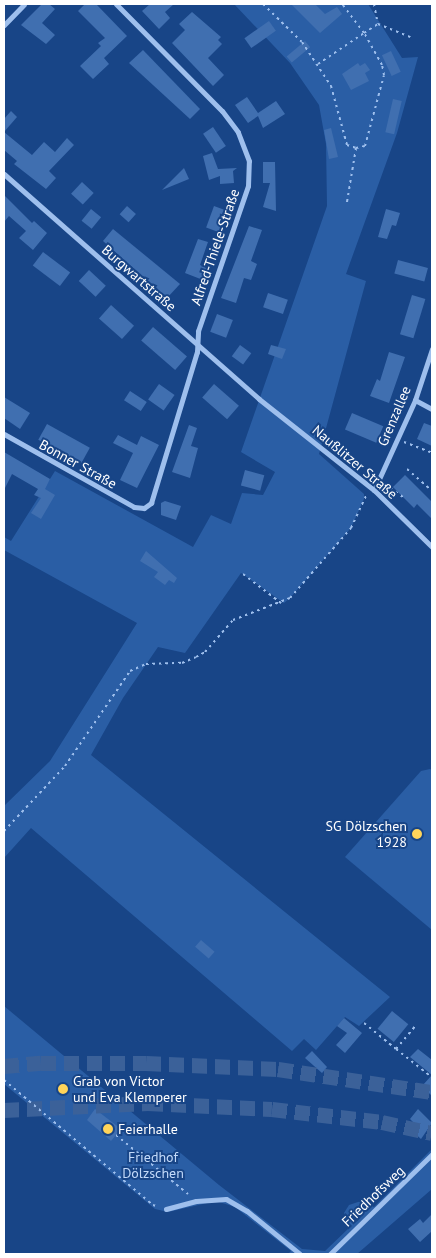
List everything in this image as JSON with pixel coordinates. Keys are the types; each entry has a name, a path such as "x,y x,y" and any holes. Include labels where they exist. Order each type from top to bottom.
{"street":[{"path":"4,25 24,4"},
{"name":"Alfred-Thiele-Straße","path":"116,4 222,112 238,132 249,161 248,186 196,342 197,352 151,503 144,508"},
{"name":"Burgwartstraße","path":"4,174 259,399"},
{"name":"Grenzallee","path":"374,490 415,400 432,349"},
{"name":"Naußlitzer Straße","path":"259,399 374,490 432,547"},
{"path":"415,400 432,409"},
{"name":"Bonner Straße","path":"4,434 134,507 144,508"},
{"name":"Friedhofsweg","path":"330,1254 432,1154"},
{"path":"166,1209 196,1200 226,1199 247,1211 300,1254"}],"path":[{"path":"263,4 302,42 318,64 331,86 347,145 356,148 365,146 384,75 382,65 364,33 342,4"},
{"path":"374,4 378,24"},
{"path":"318,64 378,24"},
{"path":"378,24 411,37"},
{"path":"347,202 356,148"},
{"path":"397,439 432,453"},
{"path":"407,469 432,491"},
{"path":"378,480 404,498"},
{"path":"4,831 59,774 130,671 146,664 182,662 196,657 205,652 234,620 281,604 290,598 351,528 364,494 374,490"},
{"path":"244,574 281,604"},
{"path":"364,1024 428,1075"},
{"path":"396,1049 416,1025"},
{"path":"4,1080 153,1205 166,1209"},
{"path":"116,1135 196,1200"}],"green space":[{"path":"234,4 368,4 402,58 418,57 397,133 346,274 366,281 319,454 364,494 364,499 351,528 284,603 241,573 185,653 158,647 123,698 91,755 390,997 359,1026 345,1017 316,1050 304,1039 292,1051 31,828 4,858 4,806 50,761 137,623 4,550 4,537 11,541 55,471 193,547 211,515 231,524 242,493 263,495 275,472 241,452 327,206 326,144 319,105 290,63"},
{"path":"432,770 432,930 345,857 421,771"},
{"name":"Friedhof Dölzschen","path":"4,1006 219,1185 302,1249 325,1251 349,1228 344,1213 349,1205 361,1201 374,1207 432,1149 432,1189 357,1254 288,1254 291,1251 235,1207 216,1201 168,1212 155,1209 4,1084"}],"building":[{"path":"42,4 49,4 55,9 42,23 55,35 46,44 21,25"},
{"path":"85,4 96,4 127,36 104,58 109,64 93,79 80,66 101,46 98,43 105,38 78,11"},
{"path":"150,4 174,4 165,12 170,18 159,29 142,11"},
{"path":"291,4 315,4 325,14 337,7 342,14 320,33"},
{"path":"192,12 221,37 218,40 222,44 208,58 224,75 213,86 172,43 185,30 179,24"},
{"path":"269,21 276,31 251,48 244,38"},
{"path":"305,41 310,47 292,63 287,56"},
{"path":"143,50 200,109 190,119 129,63"},
{"path":"391,51 401,72 392,76 382,55"},
{"path":"358,63 360,66 365,63 370,70 365,73 369,81 351,90 342,74"},
{"path":"247,97 258,113 276,101 285,114 263,128 258,116 248,123 235,105"},
{"path":"393,99 402,101 394,134 385,132"},
{"path":"11,111 17,117 4,132 4,119"},
{"path":"213,127 226,146 216,153 203,134"},
{"path":"331,128 338,157 329,159 324,130"},
{"path":"4,132 32,155 44,142 55,152 67,138 74,145 49,171 56,178 46,189 14,164 17,161 4,150"},
{"path":"212,153 218,169 237,168 233,171 234,183 220,184 220,176 209,180 203,156"},
{"path":"263,162 275,162 276,211 263,207 270,183 263,183"},
{"path":"184,168 189,179 162,190"},
{"path":"82,182 94,193 83,205 71,194"},
{"path":"4,195 32,223 34,221 47,233 33,250 19,238 26,231 9,216 4,222"},
{"path":"127,206 136,214 129,222 120,214"},
{"path":"214,206 228,211 220,233 206,228"},
{"path":"91,209 101,217 92,229 82,221"},
{"path":"386,209 400,213 396,226 392,225 387,239 378,237"},
{"path":"249,226 262,230 251,261 257,264 251,280 244,278 236,303 221,298"},
{"path":"113,229 180,284 167,298 103,241"},
{"path":"198,239 208,242 200,265 207,268 203,280 185,273"},
{"path":"43,252 70,272 60,286 33,266"},
{"path":"398,260 428,268 424,282 394,274"},
{"path":"89,270 106,286 96,297 79,281"},
{"path":"268,293 288,300 283,314 263,307"},
{"path":"412,295 425,299 413,338 400,334"},
{"path":"111,305 134,326 122,339 99,318"},
{"path":"217,314 233,320 226,338 210,332"},
{"path":"153,327 187,357 175,370 141,341"},
{"path":"240,345 251,353 243,365 232,356"},
{"path":"271,345 286,349 282,359 268,354"},
{"path":"389,352 405,357 389,403 370,396 377,379 380,381"},
{"path":"159,384 175,395 164,410 148,400"},
{"path":"214,384 239,406 227,419 202,398"},
{"path":"130,391 147,402 141,411 124,400"},
{"path":"4,397 30,413 20,429 4,418"},
{"path":"352,413 383,426 376,443 345,430"},
{"path":"424,423 432,426 432,446 417,439"},
{"path":"47,424 90,448 81,463 38,440"},
{"path":"189,425 197,428 191,446 198,448 190,478 172,472"},
{"path":"118,435 137,445 141,436 159,445 137,488 120,480 133,453 113,443"},
{"path":"4,452 50,479 45,489 55,495 41,519 31,513 41,498 34,495 38,489 12,474 4,490"},
{"path":"245,470 264,475 260,491 241,485"},
{"path":"405,475 432,502 432,519 417,504 414,508 393,487"},
{"path":"165,501 181,506 176,520 161,515 161,503"},
{"path":"146,551 177,578 174,583 169,580 165,585 154,577 158,572 140,561"},
{"path":"201,940 215,952 209,959 195,947"},
{"path":"392,1011 408,1024 394,1042 378,1029"},
{"path":"344,1018 362,1033 345,1053 336,1045 347,1033 337,1026"},
{"path":"418,1049 432,1060 432,1075 410,1057"},
{"path":"312,1051 327,1067 322,1073 305,1058"},
{"path":"432,1075 432,1096 422,1086"},
{"name":"Feierhalle","path":"95,1109 121,1129 111,1141 87,1120"},
{"path":"418,1109 432,1123 421,1139 410,1129 415,1124 410,1119"},
{"path":"432,1214 432,1231 420,1242 408,1229 420,1219 423,1223"}],"tunnel":[{"path":"4,1066 41,1063 146,1063 278,1069 432,1092"},
{"path":"4,1110 148,1103 272,1109 382,1122 432,1133"}],"place":[{"name":"SG Dölzschen 1928","path":"417,834"},
{"name":"Grab von Victor und Eva Klemperer","path":"63,1089"},
{"name":"Feierhalle","path":"108,1129"}]}
